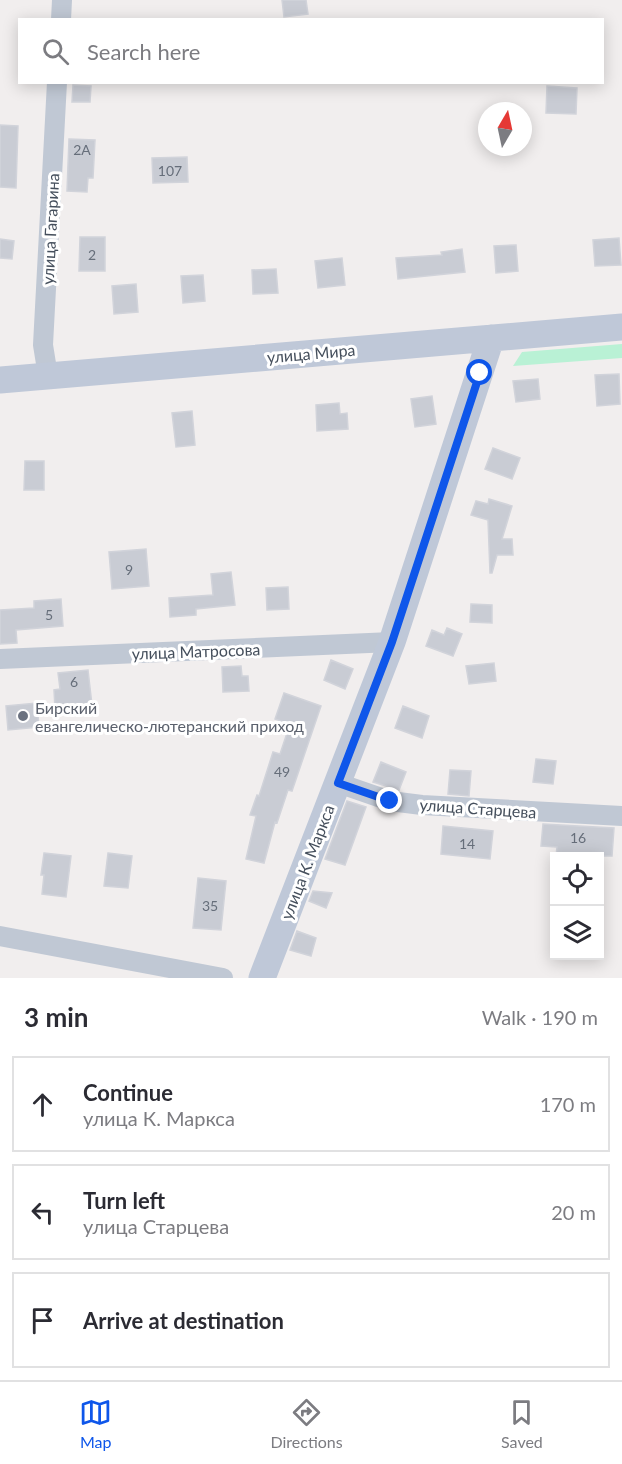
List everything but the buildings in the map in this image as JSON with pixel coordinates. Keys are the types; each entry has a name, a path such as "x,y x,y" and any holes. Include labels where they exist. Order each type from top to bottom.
{"main road":[{"name":"улица Мира","path":"0,380 622,327"},
{"name":"улица К. Маркса","path":"262,978 392,642 491,338"}],"street":[{"path":"61,18 62,0"},
{"name":"улица Гагарина","path":"48,376 43,345 57,84"},
{"name":"улица Матросова","path":"0,659 392,642"},
{"name":"улица Старцева","path":"338,783 390,801 422,805 622,816"},
{"path":"0,936 223,978"}],"green space":[{"path":"622,344 622,358 513,366 522,352"}],"place":[{"name":"Бирский евангелическо-лютеранский приход","path":"23,716"}],"route":[{"path":"390,801 338,783 392,642 480,373"}]}
